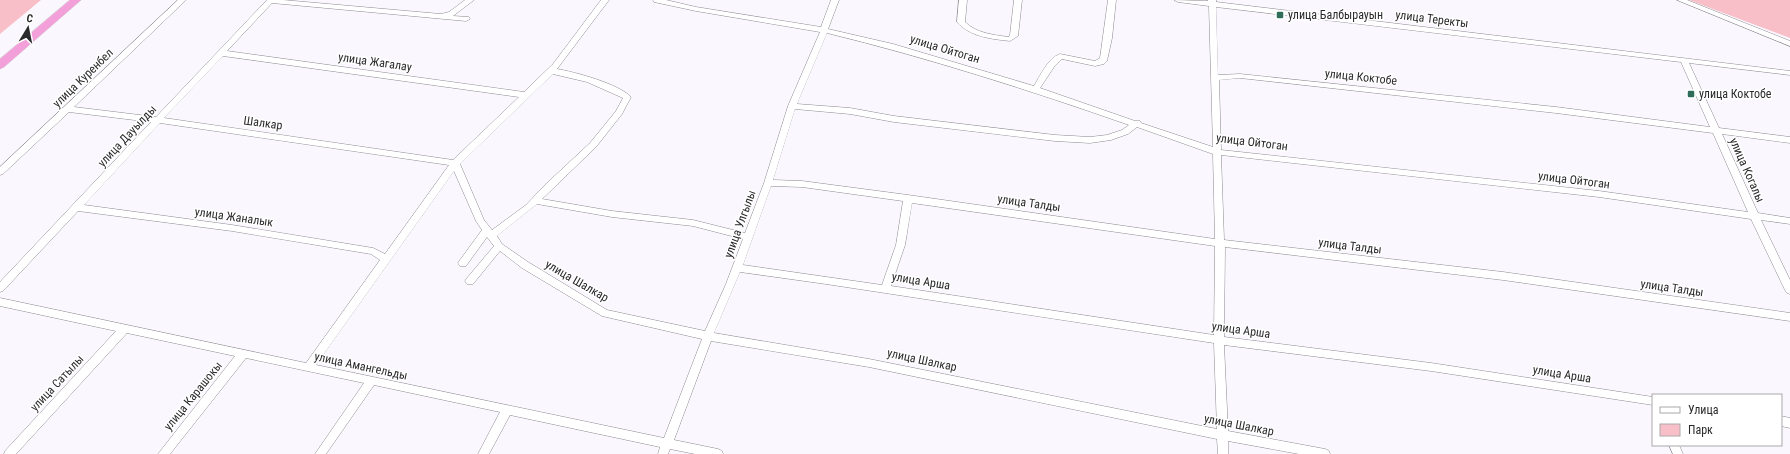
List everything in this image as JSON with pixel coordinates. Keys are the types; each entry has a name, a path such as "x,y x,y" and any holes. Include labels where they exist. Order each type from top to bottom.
{"highway":[{"path":"0,54 64,0"},
{"path":"0,65 76,0"}],"street":[{"name":"улица Куренбел","path":"0,172 182,0"},
{"path":"271,0 466,19"},
{"name":"улица Дауылды","path":"0,288 271,0"},
{"path":"438,16 451,14 470,0"},
{"path":"308,368 455,163 551,71 605,0"},
{"name":"улица Ойтоган","path":"657,0 696,9 824,30 890,46 1035,90 1217,152 1599,194 1790,221"},
{"name":"улица Улгылы","path":"664,449 708,336 737,268 768,182 792,106 835,0"},
{"path":"963,0 961,22 966,28 995,37 1010,39 1014,36 1018,0"},
{"path":"1035,90 1051,65 1060,56 1095,64 1104,59 1112,0"},
{"name":"улица Теректы","path":"1178,0 1212,2 1790,72"},
{"path":"1681,0 1790,44"},
{"path":"1212,2 1220,243 1220,340 1223,454"},
{"name":"улица Жагалау","path":"221,53 526,95"},
{"name":"улица Когалы","path":"1684,60 1754,216 1790,290"},
{"path":"463,263 489,233 535,201 593,145 618,112 627,97 601,83 578,75 551,71"},
{"name":"улица Коктобе","path":"1215,78 1240,76 1556,110 1790,140"},
{"path":"792,106 850,111 894,119 1055,138 1090,140 1108,138 1125,132 1137,124"},
{"name":"Шалкар","path":"67,109 158,120 455,163"},
{"name":"улица Шалкар","path":"455,163 480,221 499,246 525,265 605,313 708,336 869,363 1222,435 1325,454"},
{"name":"улица Талды","path":"768,182 802,184 908,198 1220,243 1503,276 1790,317"},
{"path":"885,289 892,274 898,252 908,198"},
{"path":"535,201 612,214 693,223 748,237"},
{"name":"улица Жаналык","path":"76,207 232,228 373,251 386,259"},
{"path":"470,281 499,246"},
{"name":"улица Арша","path":"737,268 826,280 1220,340 1431,367 1652,401"},
{"name":"улица Амангельды","path":"0,302 507,410 664,449 718,454"},
{"name":"улица Сатылы","path":"9,454 124,329"},
{"name":"улица Карашокы","path":"163,454 243,354"},
{"path":"320,454 371,381"},
{"path":"483,454 507,410"}],"green space":[{"path":"0,0 41,0 0,34"},
{"path":"1689,0 1790,0 1790,38"}],"place":[{"name":"улица Балбырауын","path":"1280,15"},
{"name":"улица Коктобе","path":"1691,94"}]}
